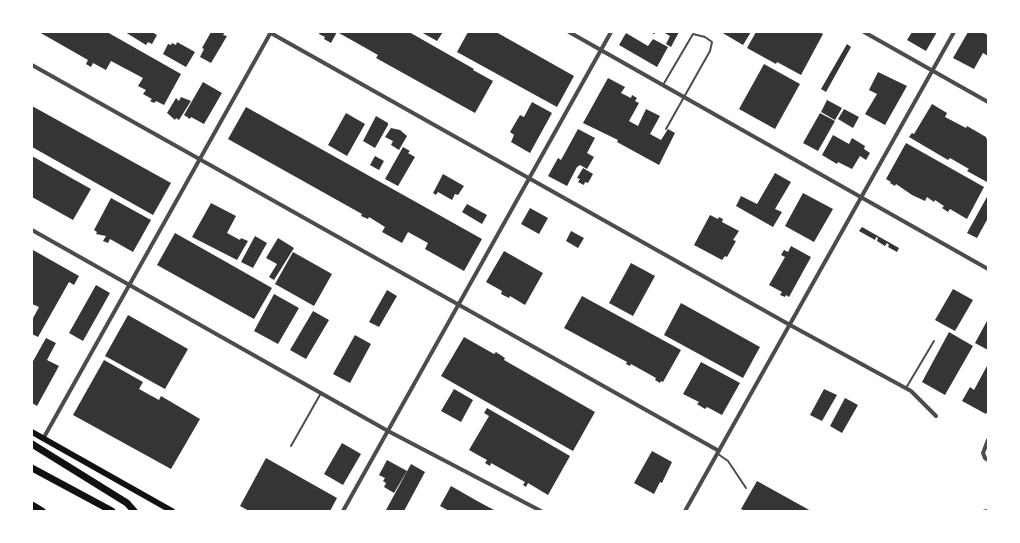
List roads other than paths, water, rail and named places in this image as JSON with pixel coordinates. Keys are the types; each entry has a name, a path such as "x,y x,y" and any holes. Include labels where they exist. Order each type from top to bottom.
{"highway":[{"path":"32,444 127,503 134,511"},
{"path":"32,468 112,511"},
{"path":"32,506 42,511"}],"main road":[{"path":"32,432 172,511"}],"street":[{"path":"43,439 271,32 790,325 906,388 911,391 936,416"},
{"path":"569,32 988,269"},
{"path":"343,511 611,32"},
{"path":"864,32 988,102"},
{"path":"684,511 790,325 931,70 954,32"},
{"path":"32,65 459,304 718,452"},
{"path":"32,230 388,431 541,511"},
{"path":"988,440 984,446 985,458 988,460"}],"lane":[{"path":"663,85 693,34 705,37 712,42 710,51 666,128"},
{"path":"906,388 934,341"},
{"path":"291,446 321,393"},
{"path":"718,452 728,461 746,488"}],"railway":[{"path":"984,511 988,510"}]}
